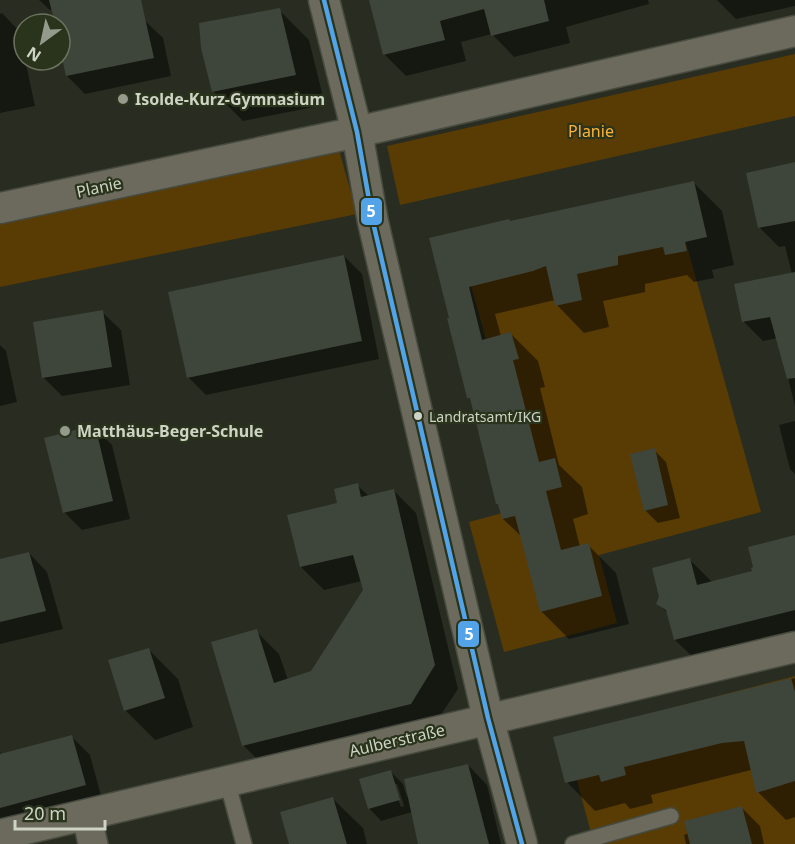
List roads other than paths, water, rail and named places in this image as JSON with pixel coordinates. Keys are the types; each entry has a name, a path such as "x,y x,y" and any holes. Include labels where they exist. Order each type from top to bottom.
{"street":[{"path":"324,0 357,132 373,222 488,718 522,844"},
{"name":"Planie","path":"0,208 357,132 795,31"},
{"name":"Aulberstraße","path":"0,836 87,825 227,781 795,647"}],"lane":[{"path":"227,781 244,844"},
{"path":"573,844 671,816"},
{"path":"87,825 100,844"}],"place":[{"name":"Isolde-Kurz-Gymnasium","path":"123,99"},
{"name":"Landratsamt/IKG","path":"418,416"},
{"name":"Matthäus-Beger-Schule","path":"65,431"}]}
